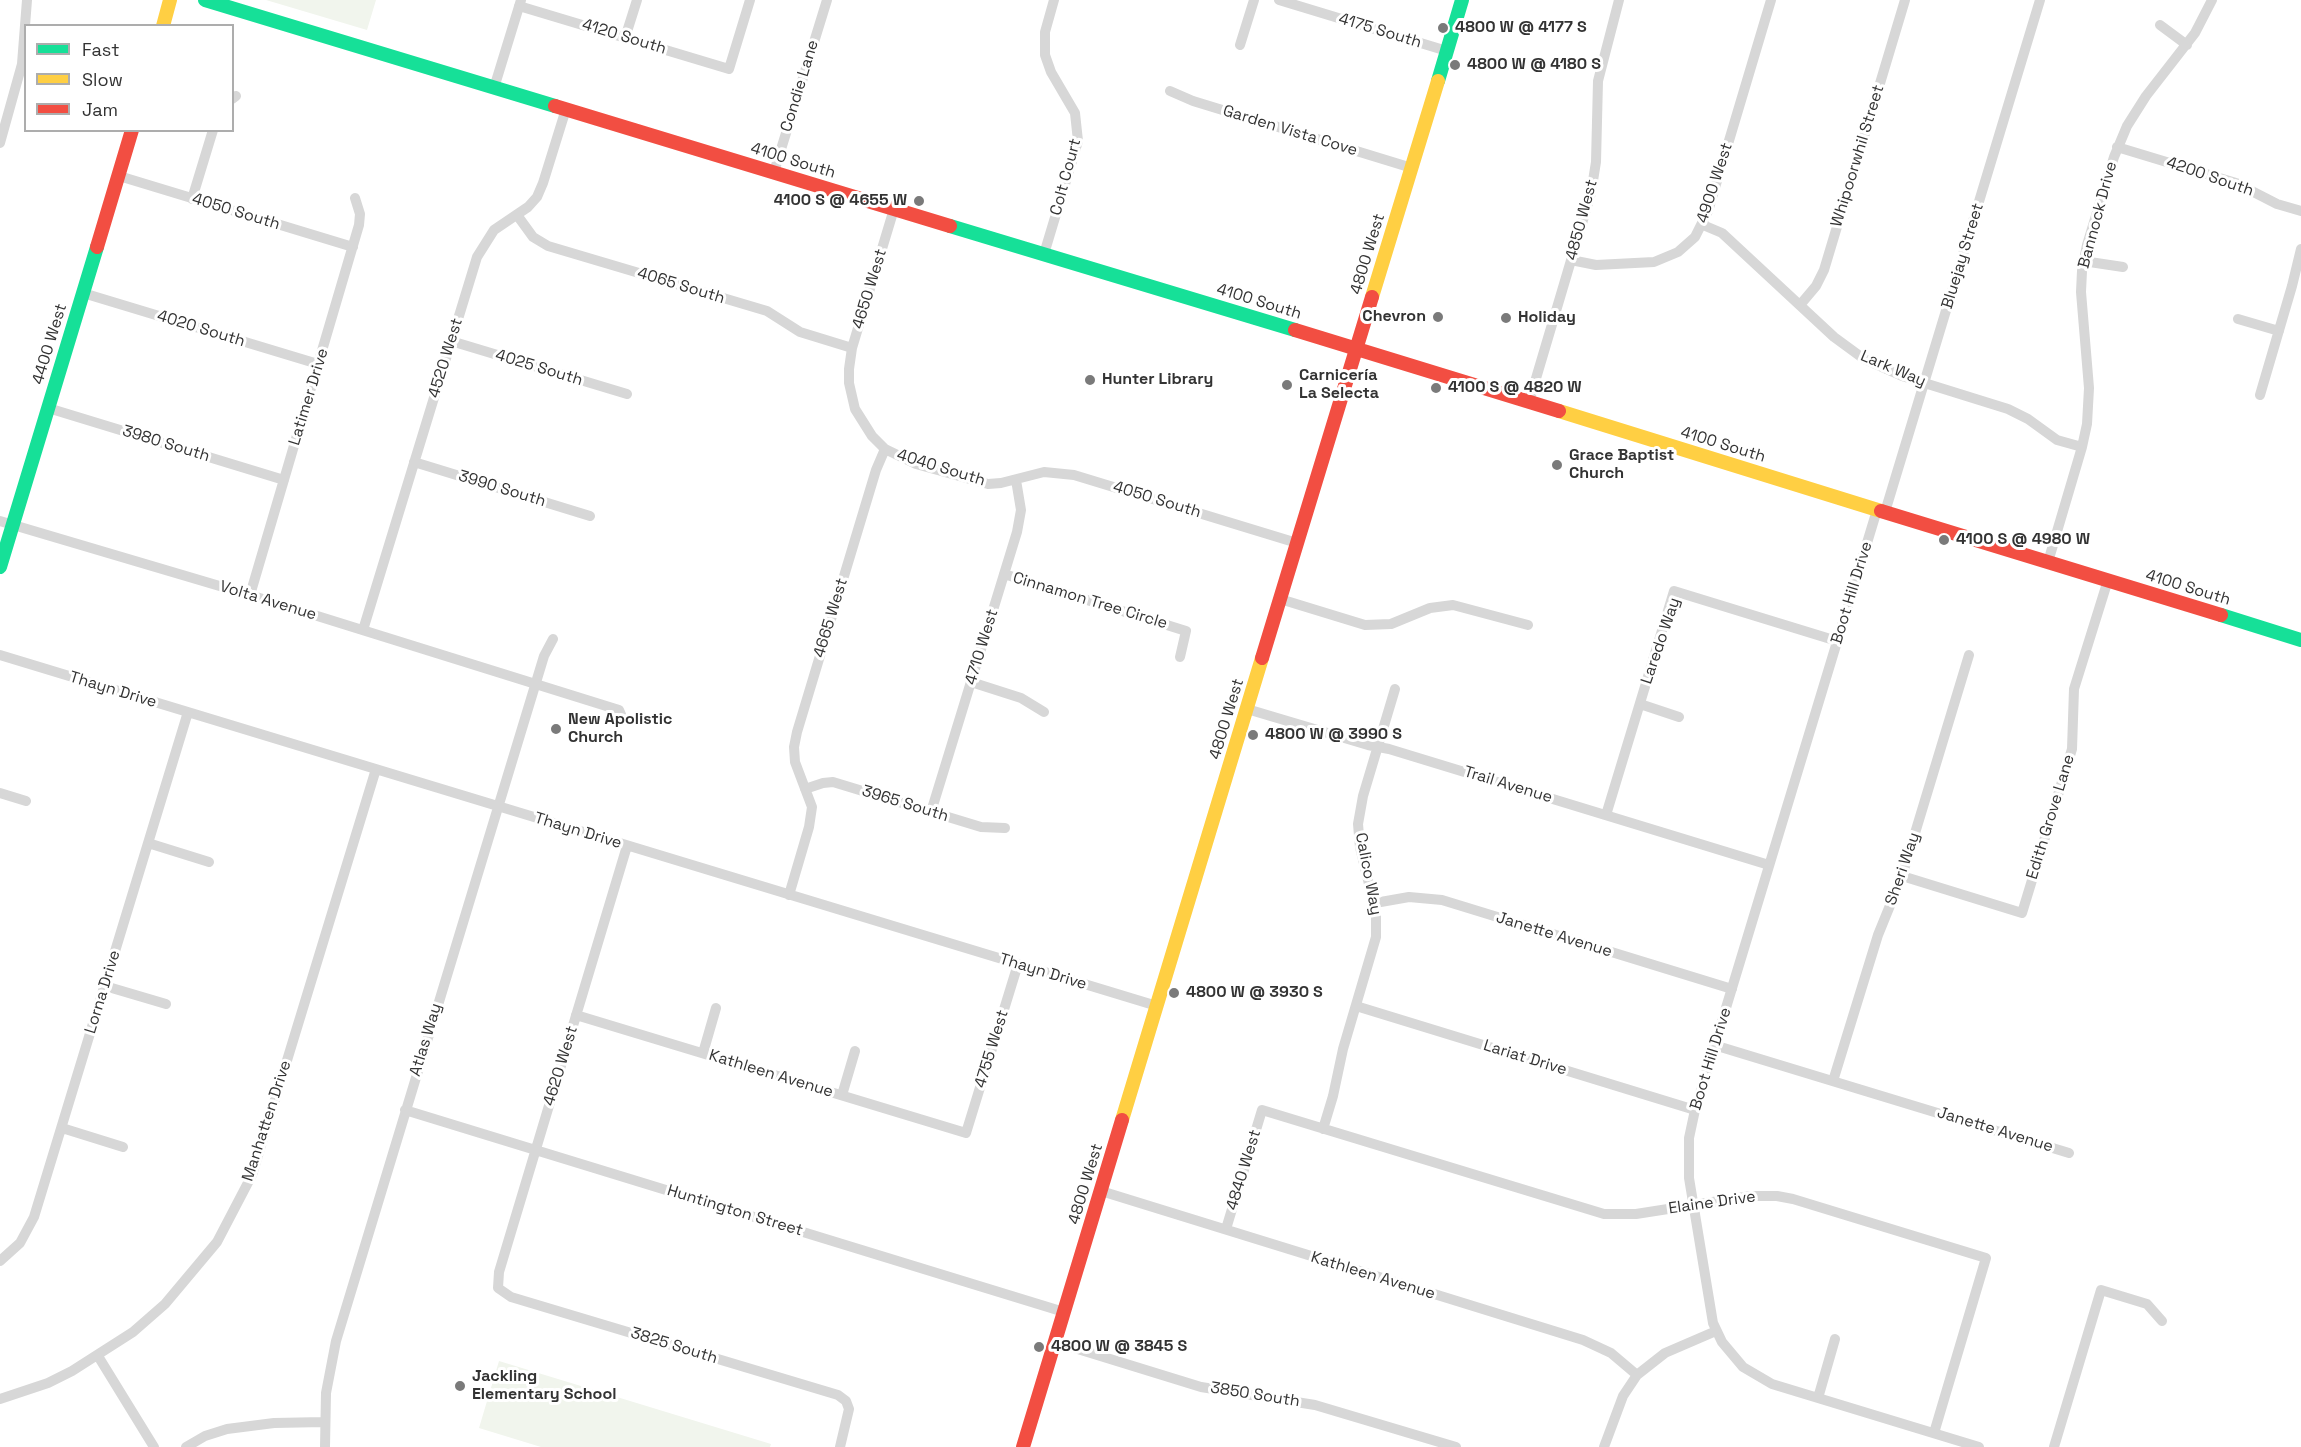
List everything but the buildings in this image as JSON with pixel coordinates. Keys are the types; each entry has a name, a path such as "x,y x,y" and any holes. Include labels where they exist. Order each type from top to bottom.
{"main road":[{"path":"165,24 171,0"},
{"name":"4100 South","path":"205,0 1356,349 2301,640"},
{"name":"4800 West","path":"1023,1447 1462,0"},
{"name":"4400 West","path":"0,567 6,523 48,408 131,132"}],"street":[{"path":"25,24 27,0"},
{"path":"625,38 637,0"},
{"name":"4120 South","path":"520,3 729,69 750,0"},
{"name":"Condie Lane","path":"774,172 827,0"},
{"name":"Colt Court","path":"1044,254 1078,141 1075,113 1051,72 1045,55 1045,32 1054,0"},
{"path":"1240,45 1254,0"},
{"name":"4175 South","path":"1279,0 1447,51"},
{"name":"4850 West","path":"1528,402 1593,182 1596,162 1598,81 1619,0"},
{"name":"4900 West","path":"1571,260 1601,265 1662,260 1685,247 1695,237 1703,225 1771,0"},
{"name":"Whipoorwhil Street","path":"1800,305 1816,286 1824,270 1905,0"},
{"name":"Bluejay Street","path":"1881,511 1924,383 2040,0"},
{"name":"Bannock Drive","path":"2048,562 2082,447 2089,400 2081,292 2083,261 2117,147 2139,105 2196,33 2212,0"},
{"path":"494,88 520,3"},
{"path":"2160,25 2187,45"},
{"path":"0,143 3,121 22,64 24,38"},
{"name":"Garden Vista Cove","path":"1170,91 1193,101 1412,168"},
{"name":"4520 West","path":"363,630 480,250 494,230 533,203 540,191 566,109"},
{"path":"192,199 212,132"},
{"name":"4200 South","path":"2117,147 2236,183 2277,204 2301,211"},
{"name":"4050 South","path":"118,176 353,248"},
{"name":"Latimer Drive","path":"250,595 353,248 360,219 355,198"},
{"name":"4650 West","path":"849,369 852,348 894,209"},
{"name":"4065 South","path":"517,215 533,237 548,246 767,311 800,332 852,348"},
{"name":"Lark Way","path":"1703,225 1722,233 1853,352 1875,365 2008,409 2028,419 2056,440 2082,447"},
{"path":"2260,395 2301,249"},
{"path":"2083,261 2123,267"},
{"name":"4020 South","path":"83,293 318,364"},
{"path":"2238,319 2279,331"},
{"name":"4025 South","path":"451,341 627,394"},
{"name":"4040 South","path":"849,369 849,383 855,409 872,436 885,449 916,464 976,482 1001,483 1016,480"},
{"name":"3980 South","path":"48,408 284,480"},
{"name":"4665 West","path":"789,895 811,816 810,800 795,762 794,747 797,732 876,470 885,449"},
{"name":"3990 South","path":"414,462 590,516"},
{"name":"4050 South","path":"1016,480 1044,472 1074,475 1297,543"},
{"name":"4710 West","path":"931,812 1017,532 1021,510 1016,480"},
{"name":"Boot Hill Drive","path":"1881,511 1837,641 1695,1110 1688,1151 1693,1205 1716,1331 1735,1359 1752,1374 1772,1384 1979,1447"},
{"name":"Volta Avenue","path":"6,523 250,595 619,710 622,717"},
{"name":"Cinnamon Tree Circle","path":"1004,574 1186,631 1180,657"},
{"name":"Edith Grove Lane","path":"1902,876 2022,913 2072,749 2074,689 2108,580"},
{"name":"Laredo Way","path":"1606,815 1674,591 1837,641"},
{"path":"1280,599 1365,625 1390,624 1430,608 1454,605 1528,625"},
{"name":"Atlas Way","path":"325,1447 324,1422 328,1377 336,1341 535,684 553,639"},
{"name":"Thayn Drive","path":"0,655 1157,1006"},
{"name":"Sheri Way","path":"1833,1081 1878,935 1902,876 1969,655"},
{"path":"971,682 1021,698 1044,712"},
{"name":"Calico Way","path":"1323,1129 1343,1049 1376,937 1375,903 1361,854 1358,824 1363,796 1395,689"},
{"path":"1640,704 1679,717"},
{"name":"Trail Avenue","path":"1247,709 1769,865"},
{"name":"Lorna Drive","path":"0,1261 20,1243 29,1230 188,712"},
{"name":"Manhatten Drive","path":"0,1399 48,1383 98,1356 133,1332 165,1304 217,1242 252,1175 376,770"},
{"name":"3965 South","path":"806,789 823,783 833,783 981,827 1005,828"},
{"path":"0,793 26,801"},
{"path":"148,843 209,862"},
{"name":"4620 West","path":"498,1288 499,1272 627,846"},
{"name":"Janette Avenue","path":"1375,903 1417,896 1442,900 1732,989"},
{"name":"4755 West","path":"966,1133 1018,964"},
{"path":"105,986 166,1004"},
{"name":"Lariat Drive","path":"1356,1006 1695,1110"},
{"path":"703,1053 716,1008"},
{"name":"Kathleen Avenue","path":"576,1015 966,1133"},
{"name":"Janette Avenue","path":"1714,1045 2069,1153"},
{"path":"842,1095 855,1051"},
{"name":"Huntington Street","path":"405,1110 1064,1311"},
{"name":"Elaine Drive","path":"1262,1110 1604,1214 1628,1215 1751,1196 1777,1196 1986,1258 1934,1433"},
{"name":"4840 West","path":"1226,1229 1262,1110"},
{"path":"62,1128 123,1147"},
{"name":"Kathleen Avenue","path":"1101,1191 1583,1340 1611,1353 1636,1376"},
{"name":"3825 South","path":"498,1288 511,1296 838,1395 849,1404 848,1418 840,1447"},
{"path":"2054,1447 2101,1290 2147,1304 2162,1321"},
{"path":"1604,1447 1623,1396 1636,1376 1665,1353 1716,1331"},
{"path":"1818,1398 1835,1339"},
{"name":"3850 South","path":"1055,1342 1201,1387 1315,1405 1456,1447"},
{"path":"98,1356 154,1447"},
{"path":"186,1447 205,1436 227,1429 274,1423 324,1422"}],"shaded area":[{"path":"266,0 376,0 367,30"},
{"path":"499,1361 771,1444 770,1447 541,1447 479,1428"}],"traffic: fast":[{"path":"205,0 555,106"},
{"path":"1438,81 1462,0"},
{"path":"950,226 1295,330"},
{"path":"0,567 97,247"},
{"path":"2221,615 2301,640"}],"traffic: slow":[{"path":"164,24 170,0"},
{"path":"1372,297 1438,81"},
{"path":"1559,411 1881,511"},
{"path":"1122,1120 1262,658"}],"traffic: jam":[{"path":"555,106 950,226"},
{"path":"97,247 131,132"},
{"path":"1262,658 1372,297"},
{"path":"1295,330 1559,411"},
{"path":"1881,511 2221,615"},
{"path":"1023,1447 1122,1120"}],"place":[{"name":"4800 W @ 4177 S","path":"1443,28"},
{"name":"4800 W @ 4180 S","path":"1455,65"},
{"name":"4100 S @ 4655 W","path":"919,201"},
{"name":"Chevron","path":"1438,317"},
{"name":"Holiday","path":"1506,318"},
{"name":"Hunter Library","path":"1090,380"},
{"name":"Carnicería La Selecta","path":"1287,385"},
{"name":"4100 S @ 4820 W","path":"1436,388"},
{"name":"Grace Baptist Church","path":"1557,465"},
{"name":"4100 S @ 4980 W","path":"1944,540"},
{"name":"New Apolistic Church","path":"556,729"},
{"name":"4800 W @ 3990 S","path":"1253,735"},
{"name":"4800 W @ 3930 S","path":"1174,993"},
{"name":"4800 W @ 3845 S","path":"1039,1347"},
{"name":"Jackling Elementary School","path":"460,1386"}]}
